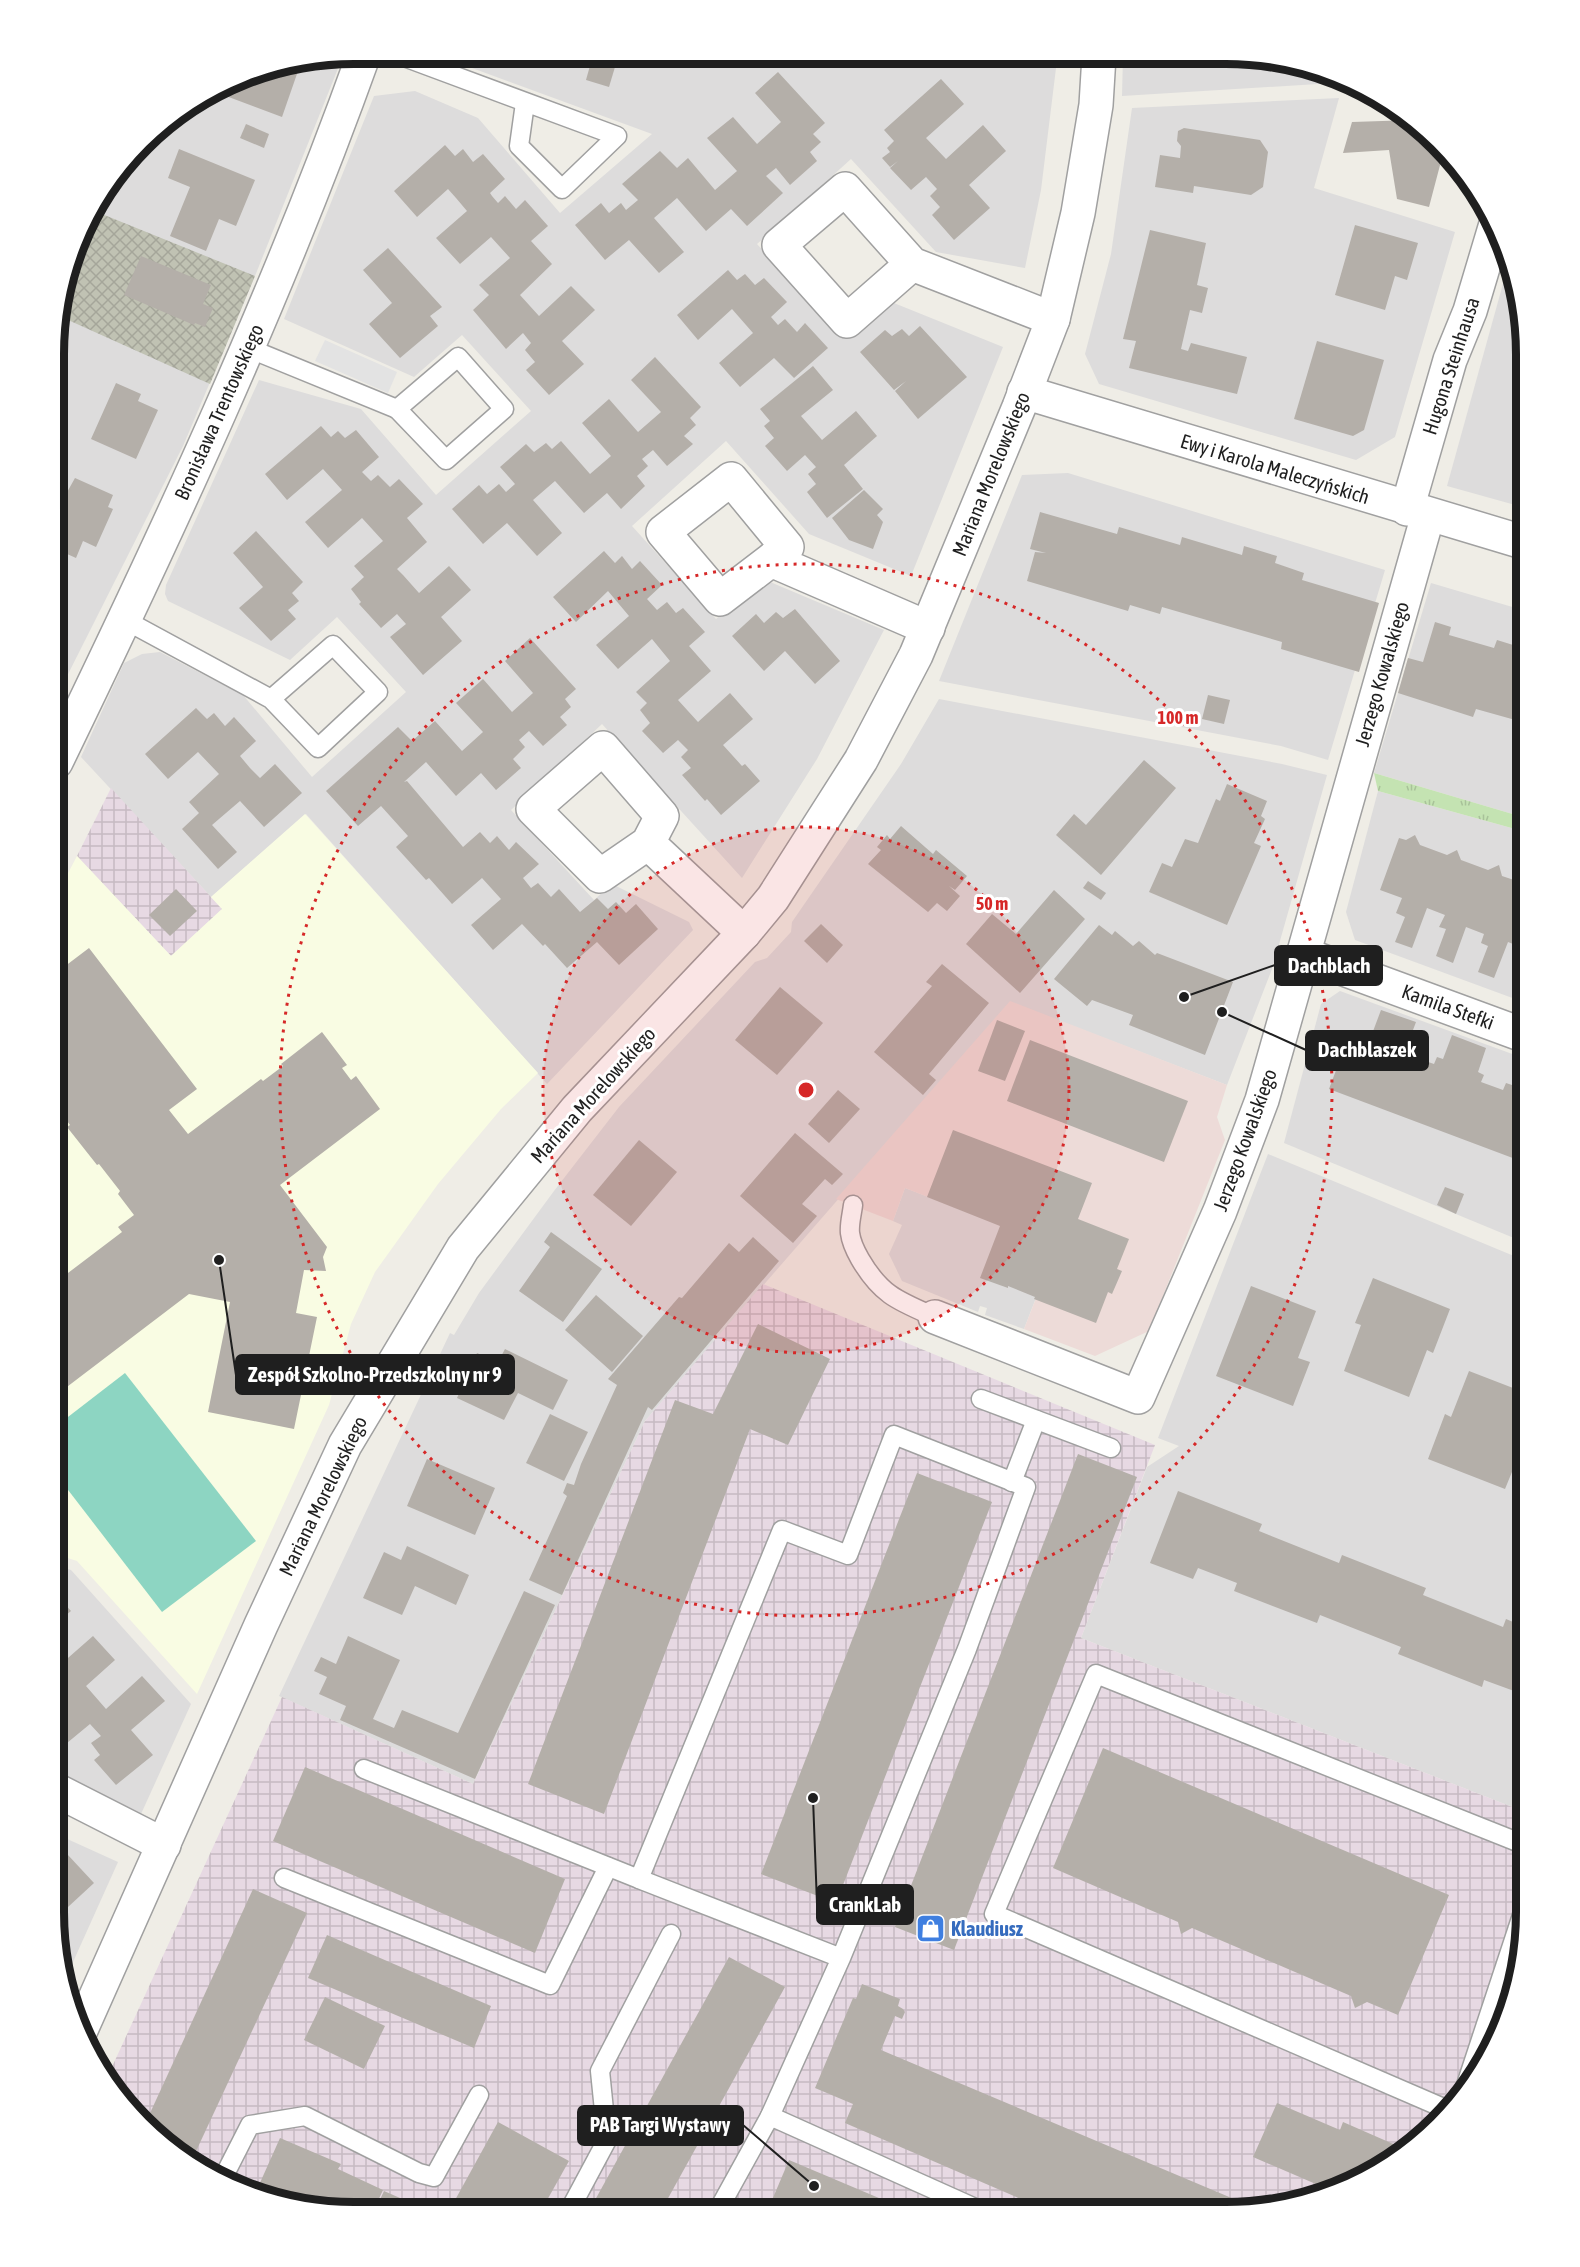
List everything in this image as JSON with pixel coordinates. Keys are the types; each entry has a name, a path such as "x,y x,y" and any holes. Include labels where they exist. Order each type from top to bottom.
{"street":[{"name":"Bronisława Trentowskiego","path":"64,746 125,620 248,348 337,128 360,64"},
{"name":"Mariana Morelowskiego","path":"86,2020 261,1624 345,1445 463,1248 577,1109 744,933 772,898 861,760 927,628 1053,319 1078,213 1096,105 1099,64"},
{"name":"Hugona Steinhausa","path":"1418,512 1450,360 1470,311 1491,240"},
{"path":"912,264 1053,319"},
{"name":"Ewy i Karola Maleczyńskich","path":"1024,392 1516,540"},
{"name":"Jerzego Kowalskiego","path":"935,1317 1138,1397 1220,1210 1262,1100 1303,954 1418,512"},
{"path":"771,560 927,628"},
{"path":"648,843 744,933"},
{"name":"Kamila Stefki","path":"1303,954 1516,1032"},
{"path":"64,1794 164,1845"}],"lane":[{"path":"422,64 617,136 562,189 519,147 525,103"},
{"path":"248,348 397,409 446,460 504,409 458,357 397,409"},
{"path":"125,620 271,699 318,748 378,692 333,645 271,699"},
{"name":"Jerzego Kowalskiego","path":"853,1205 850,1234 858,1255 871,1278 886,1293 935,1317"},
{"path":"981,1398 1111,1448"},
{"path":"1012,1482 1036,1420"},
{"path":"639,1879 782,1530 848,1556 894,1435 1026,1487 967,1649 841,1958 770,2116 723,2202"},
{"path":"1441,2107 994,1914 1096,1674 1516,1841"},
{"path":"364,1769 841,1958"},
{"path":"284,1878 550,1985 608,1867"},
{"path":"573,2202 607,2140 600,2071 671,1934"},
{"path":"1473,2064 1514,1939"},
{"path":"226,2173 250,2125 306,2116 420,2173 434,2177 479,2095"},
{"path":"770,2116 962,2202"}],"shaded area":[{"path":"461,64 1057,64 1041,190 1025,268 936,252 851,159 757,244 840,337 884,299 1003,347 911,576 809,534 726,441 632,526 716,619 763,579 884,630 817,759 742,878 602,724 511,810 594,900 612,884 689,922 693,930 547,1084 306,814 211,897 81,757 124,663 142,654 160,652 243,695 312,777 406,692 337,617 290,660 168,601 165,594 166,585 259,380 361,409 436,495 531,411 462,335 414,377 284,319 374,96 415,91 478,118 560,213 652,134"},
{"path":"1123,64 1244,65 1282,70 1327,83 1122,96"},
{"path":"339,65 255,276 183,446 64,682 65,336 74,280 94,226 113,193 149,149 193,113 226,94 261,80 298,70"},
{"path":"1339,98 1314,188 1455,232 1395,437 1356,460 1099,384 1085,354 1111,254 1132,108"},
{"path":"101,214 255,276 210,384 67,319 80,261"},
{"path":"1505,277 1513,317 1516,355 1516,505 1447,486"},
{"path":"325,340 397,372 388,393 315,361"},
{"path":"1068,473 1385,570 1328,760 1281,746 939,681 1022,475"},
{"path":"1431,583 1516,608 1516,815 1374,773"},
{"path":"939,699 1282,764 1327,775 1272,969 1227,1085 1010,1002 645,1421 473,1784 279,1696 450,1333 454,1335 479,1293 619,1107 755,962 767,958 791,932 792,922 901,764"},
{"path":"111,788 222,909 171,956 77,856"},
{"path":"1378,791 1516,829 1516,999 1355,940 1346,912"},
{"path":"305,814 538,1073 501,1109 438,1184 375,1272 351,1324 329,1405 197,1694 77,1561 64,1557 64,881 77,856 171,956 222,909 211,897"},
{"path":"1340,991 1516,1055 1516,1239 1284,1143 1321,1004"},
{"path":"1010,1001 1227,1085 1217,1117 1225,1140 1149,1331 1095,1356 1024,1329 1056,1247 905,1188 893,1221 836,1199"},
{"path":"1268,1154 1516,1257 1516,1808 1081,1638 1147,1467 1179,1446 1158,1438"},
{"path":"905,1188 1056,1246 1024,1329 985,1315 987,1308 980,1306 978,1312 902,1281 889,1254 902,1225 893,1221"},
{"path":"763,1284 1155,1445 1081,1638 1516,1808 1516,1912 1510,1969 1500,2006 1486,2041 1456,2089 1431,2118 1402,2143 1354,2173 1300,2193 1244,2202 336,2202 298,2197 261,2187 226,2173 178,2143 149,2118 111,2070 282,1697 473,1784 645,1421"},
{"path":"64,1568 71,1570 191,1704 141,1814 76,1785 64,1771"},
{"path":"64,1838 118,1862 70,1969 64,1912"}],"green space":[{"path":"1374,773 1516,815 1516,829 1378,791"},
{"path":"125,1373 256,1541 162,1612 64,1485 64,1420"}],"building":[{"path":"590,64 616,64 609,87 586,80"},
{"path":"296,70 282,117 224,95 261,80"},
{"path":"778,72 825,123 813,134 821,142 810,152 817,161 790,185 776,168 766,176 783,193 747,226 731,209 706,231 677,198 654,218 684,252 659,273 629,240 605,260 575,225 601,203 609,213 621,203 626,210 638,200 622,184 660,151 677,168 688,158 715,190 737,171 707,138 733,117 757,144 781,122 755,93"},
{"path":"941,79 964,104 926,138 946,159 983,125 1006,151 969,185 990,208 954,240 932,215 940,207 930,196 937,189 926,177 911,190 890,168 898,161 890,167 882,158 890,152 887,148 894,141 884,130"},
{"path":"1397,121 1431,149 1441,161 1429,207 1397,199 1389,150 1343,153 1352,122"},
{"path":"246,124 269,134 264,148 240,138"},
{"path":"1184,128 1260,140 1268,152 1263,187 1251,195 1194,186 1193,193 1155,187 1160,155 1180,158 1181,146 1177,141 1178,131"},
{"path":"445,145 455,156 463,149 473,162 483,154 505,179 490,193 498,203 505,196 516,209 525,200 548,226 531,241 552,264 520,295 539,316 571,286 595,310 562,341 584,364 549,395 526,370 535,362 525,350 531,343 523,333 506,349 473,310 489,295 479,285 510,258 491,237 460,264 436,238 467,211 448,189 417,217 394,191"},
{"path":"179,149 255,180 236,226 219,219 206,251 170,236 190,187 168,178"},
{"path":"1355,225 1418,243 1407,280 1395,276 1385,310 1335,295"},
{"path":"1150,230 1206,243 1197,285 1208,288 1202,313 1190,310 1181,349 1188,351 1191,343 1247,357 1237,394 1129,368 1136,341 1123,339"},
{"path":"388,248 442,307 430,316 438,326 400,358 369,324 392,303 363,270"},
{"path":"141,256 211,285 203,304 213,308 205,327 195,323 194,325 124,295"},
{"path":"728,270 737,280 745,274 755,285 764,278 787,302 771,317 778,325 785,319 797,332 805,323 828,348 794,378 774,358 740,387 719,363 753,333 732,309 698,340 677,315"},
{"path":"920,326 967,377 918,419 895,391 906,381 894,390 860,352 885,330 892,336 902,329 909,336"},
{"path":"1317,341 1384,360 1364,430 1353,436 1294,419"},
{"path":"655,357 701,407 690,418 696,425 684,436 693,444 667,466 653,450 642,459 648,466 637,476 645,486 621,509 607,493 584,513 555,481 533,500 562,533 537,556 507,523 483,544 452,509 479,485 487,494 499,484 506,492 515,484 500,467 526,444 534,452 546,443 552,449 561,441 590,474 611,456 582,423 609,399 638,432 661,412 631,380"},
{"path":"813,366 833,390 801,416 822,440 856,411 877,436 844,465 863,489 827,518 807,492 816,484 808,474 816,467 805,455 787,471 765,446 774,438 764,426 770,421 760,409"},
{"path":"116,383 141,394 138,401 158,410 136,459 91,439"},
{"path":"321,426 331,437 338,431 345,438 356,430 379,457 362,472 371,481 378,475 390,487 399,479 423,504 407,518 427,542 397,569 419,593 449,566 471,590 441,617 462,641 423,675 390,637 406,624 397,614 381,628 359,604 361,602 351,589 364,577 354,566 383,541 362,518 328,548 305,522 342,490 323,469 287,500 265,474"},
{"path":"75,478 113,495 108,507 113,509 96,547 83,541 76,558 64,553 64,498"},
{"path":"864,490 883,509 877,515 883,522 873,549 849,540 832,518"},
{"path":"1040,512 1117,534 1119,527 1180,545 1182,537 1242,555 1244,546 1277,556 1275,563 1304,573 1302,580 1379,603 1359,672 1281,649 1282,642 1162,607 1160,614 1130,605 1128,611 1027,581 1035,552 1046,553 1030,549"},
{"path":"256,531 303,582 292,593 299,601 288,610 296,619 271,641 239,608 263,587 233,553"},
{"path":"604,551 615,563 622,556 632,569 640,561 662,585 647,599 657,610 667,602 676,613 683,608 705,632 689,646 711,671 678,700 698,722 730,693 753,719 723,745 742,766 745,764 760,781 721,815 682,775 691,768 681,757 688,750 678,740 663,753 642,731 650,723 640,710 647,703 636,692 670,661 652,639 618,669 596,645 629,616 608,591 576,622 553,597"},
{"path":"795,609 840,661 815,684 785,651 764,671 732,636 756,614 764,623 776,612 783,618"},
{"path":"1435,622 1451,627 1449,635 1494,648 1497,640 1516,646 1516,720 1476,709 1473,717 1398,693 1408,658 1423,662"},
{"path":"530,638 576,689 565,699 571,707 560,717 567,725 543,746 529,731 519,740 525,747 513,759 521,768 496,790 481,773 456,796 426,762 404,782 407,781 463,847 480,832 490,843 497,836 509,850 516,842 539,864 523,878 531,888 538,883 551,897 559,889 580,912 597,898 608,909 616,902 626,913 636,904 658,929 619,965 597,942 567,968 522,924 493,950 471,925 501,899 482,878 452,904 429,878 426,880 396,847 408,836 381,806 358,826 326,791 398,727 412,741 435,721 462,751 483,732 456,703 483,679 512,712 533,693 505,661"},
{"path":"1208,695 1230,700 1224,724 1202,719"},
{"path":"196,708 207,719 214,713 225,726 234,717 256,741 240,756 250,768 260,778 275,764 302,793 264,827 240,801 212,825 237,852 218,869 182,829 199,813 189,802 219,774 198,752 168,779 145,754"},
{"path":"1144,760 1176,788 1101,875 1056,835 1074,814 1086,825"},
{"path":"1227,784 1267,801 1261,816 1265,819 1254,843 1261,846 1227,925 1149,892 1162,863 1172,867 1185,839 1198,843 1216,799 1220,801"},
{"path":"901,826 933,854 936,850 967,876 955,890 949,886 960,896 947,911 937,903 928,912 868,864 881,850 877,847 887,835 890,839"},
{"path":"1415,835 1420,845 1447,855 1457,850 1461,860 1488,870 1499,865 1502,876 1516,881 1516,945 1508,942 1494,978 1478,972 1488,946 1481,943 1484,934 1466,927 1453,963 1436,956 1446,929 1439,927 1445,915 1427,908 1412,948 1395,942 1405,917 1396,913 1402,898 1380,890 1399,838 1406,840"},
{"path":"1088,881 1106,893 1101,900 1083,888"},
{"path":"176,889 197,911 170,936 149,915"},
{"path":"1054,890 1085,919 1020,993 966,944 992,914 1016,934"},
{"path":"821,924 843,945 827,963 804,941"},
{"path":"1099,925 1112,935 1115,931 1133,946 1139,941 1155,955 1157,953 1233,982 1205,1055 1129,1025 1133,1015 1092,1000 1087,1006 1054,979"},
{"path":"89,948 197,1089 169,1110 188,1134 261,1079 263,1081 283,1066 281,1064 322,1032 347,1065 342,1068 351,1080 356,1076 380,1109 280,1185 327,1247 323,1257 326,1271 304,1270 296,1313 317,1317 294,1429 208,1412 230,1302 189,1294 64,1389 64,1268 68,1273 122,1232 118,1227 134,1215 118,1194 120,1191 67,1127 70,1125 64,1117 64,967"},
{"path":"942,964 989,1003 929,1074 936,1080 923,1095 874,1052 932,986 926,982"},
{"path":"780,987 823,1023 777,1075 735,1040"},
{"path":"1381,1010 1416,1022 1407,1046 1414,1049 1411,1056 1434,1064 1437,1057 1443,1059 1452,1035 1486,1048 1478,1072 1484,1075 1481,1082 1503,1090 1506,1083 1515,1086 1516,1083 1516,1159 1329,1089 1350,1033 1379,1044 1372,1034"},
{"path":"997,1020 1025,1031 1005,1081 978,1071"},
{"path":"1030,1040 1188,1101 1164,1162 1007,1101"},
{"path":"838,1090 860,1109 829,1143 808,1124"},
{"path":"953,1130 1092,1183 1078,1219 1129,1239 1117,1269 1122,1271 1112,1294 1108,1292 1096,1323 1034,1299 1035,1297 1008,1286 1008,1288 980,1278 1000,1226 927,1197"},
{"path":"795,1133 843,1174 832,1185 825,1179 802,1204 817,1216 793,1243 740,1196"},
{"path":"639,1140 677,1172 631,1226 593,1195"},
{"path":"1445,1187 1464,1194 1456,1214 1437,1205"},
{"path":"551,1232 602,1269 563,1322 519,1291 550,1247 544,1242"},
{"path":"753,1237 779,1261 652,1410 648,1407 562,1595 529,1580 567,1496 563,1493 567,1483 574,1485 581,1464 617,1385 608,1379 729,1243 739,1252"},
{"path":"1373,1278 1450,1309 1433,1353 1427,1350 1409,1397 1344,1371 1361,1325 1355,1323"},
{"path":"1251,1286 1316,1311 1298,1358 1310,1362 1293,1406 1216,1376"},
{"path":"596,1295 643,1336 612,1372 565,1330"},
{"path":"758,1324 830,1359 788,1445 750,1429 604,1814 528,1784 675,1400 713,1414"},
{"path":"505,1349 568,1380 553,1410 518,1393 504,1420 457,1398 477,1353 498,1362"},
{"path":"1469,1371 1516,1389 1516,1462 1505,1489 1428,1459 1445,1414 1451,1417"},
{"path":"550,1414 588,1432 564,1481 526,1463"},
{"path":"1078,1454 1137,1477 954,1950 895,1927"},
{"path":"427,1459 495,1488 475,1535 407,1506"},
{"path":"917,1473 992,1502 836,1903 761,1874"},
{"path":"1178,1491 1262,1524 1259,1531 1339,1563 1342,1555 1426,1588 1423,1595 1503,1627 1506,1619 1516,1623 1516,1692 1484,1680 1482,1687 1398,1654 1401,1647 1320,1615 1317,1623 1234,1591 1237,1583 1198,1568 1193,1579 1150,1563"},
{"path":"407,1546 469,1575 456,1605 415,1586 402,1615 363,1598 384,1552 401,1560"},
{"path":"524,1591 555,1605 475,1779 340,1720 346,1706 319,1694 327,1677 314,1671 321,1657 336,1664 348,1636 400,1660 373,1719 394,1728 402,1710 458,1733"},
{"path":"64,1603 71,1611 64,1617"},
{"path":"93,1636 115,1660 86,1686 106,1709 142,1676 165,1701 131,1730 153,1755 116,1785 94,1760 100,1755 91,1743 101,1736 90,1724 67,1743 64,1740 64,1661"},
{"path":"1103,1748 1449,1895 1398,2015 1367,2002 1355,2008 1351,1996 1192,1928 1181,1934 1178,1922 1053,1868"},
{"path":"305,1767 565,1879 535,1953 273,1841"},
{"path":"64,1851 94,1883 68,1907 64,1903"},
{"path":"253,1889 307,1913 194,2155 148,2117"},
{"path":"327,1935 491,2006 474,2048 308,1978"},
{"path":"729,1957 785,1987 666,2202 594,2202"},
{"path":"862,1984 900,1999 898,2006 905,2012 902,2019 895,2016 881,2050 1241,2202 1028,2202 845,2123 853,2104 815,2088 853,1998 856,1999"},
{"path":"325,1997 385,2026 364,2069 304,2040"},
{"path":"1277,2103 1340,2130 1343,2122 1398,2146 1354,2173 1321,2186 1253,2157"},
{"path":"498,2122 569,2161 546,2202 454,2202"},
{"path":"280,2138 341,2164 338,2169 383,2190 377,2202 336,2202 298,2197 259,2186"},
{"path":"789,2160 888,2202 771,2202"},
{"path":"384,2191 409,2202 379,2202"}],"place":[{"name":"Dachblach","path":"1184,997"},
{"name":"Dachblaszek","path":"1222,1012"},
{"name":"Zespół Szkolno-Przedszkolny nr 9","path":"219,1260"},
{"name":"CrankLab","path":"813,1798"},
{"name":"Klaudiusz","path":"930,1929"},
{"name":"PAB Targi Wystawy","path":"814,2186"}]}
